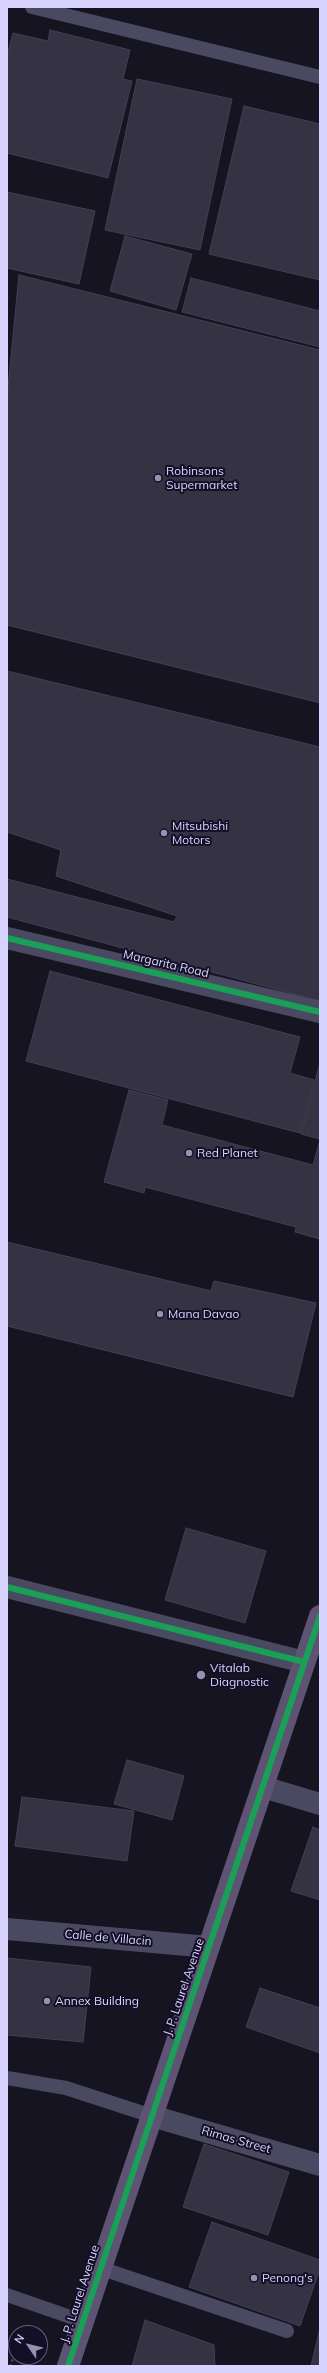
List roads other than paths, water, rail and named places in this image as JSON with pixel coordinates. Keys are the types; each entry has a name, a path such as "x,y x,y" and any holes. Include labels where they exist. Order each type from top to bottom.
{"main road":[{"name":"J. P. Laurel Avenue","path":"68,2366 320,1616"}],"street":[{"name":"Margarita Road","path":"7,938 320,1012"},
{"path":"7,1587 304,1662"},
{"path":"262,1787 320,1804"},
{"name":"Calle de Villacin","path":"7,1929 209,1947"},
{"name":"Rimas Street","path":"152,2116 320,2165"}],"lane":[{"path":"32,7 320,78"},
{"path":"7,2078 66,2088 152,2116"},
{"path":"100,2268 287,2331"},
{"path":"7,2295 82,2321"}],"place":[{"name":"Robinsons Supermarket","path":"158,478"},
{"name":"Mitsubishi Motors","path":"164,833"},
{"name":"Red Planet","path":"189,1153"},
{"name":"Mana Davao","path":"160,1314"},
{"name":"Vitalab Diagnostic","path":"201,1675"},
{"name":"Annex Building","path":"47,2001"},
{"name":"Penong's","path":"254,2278"}]}
